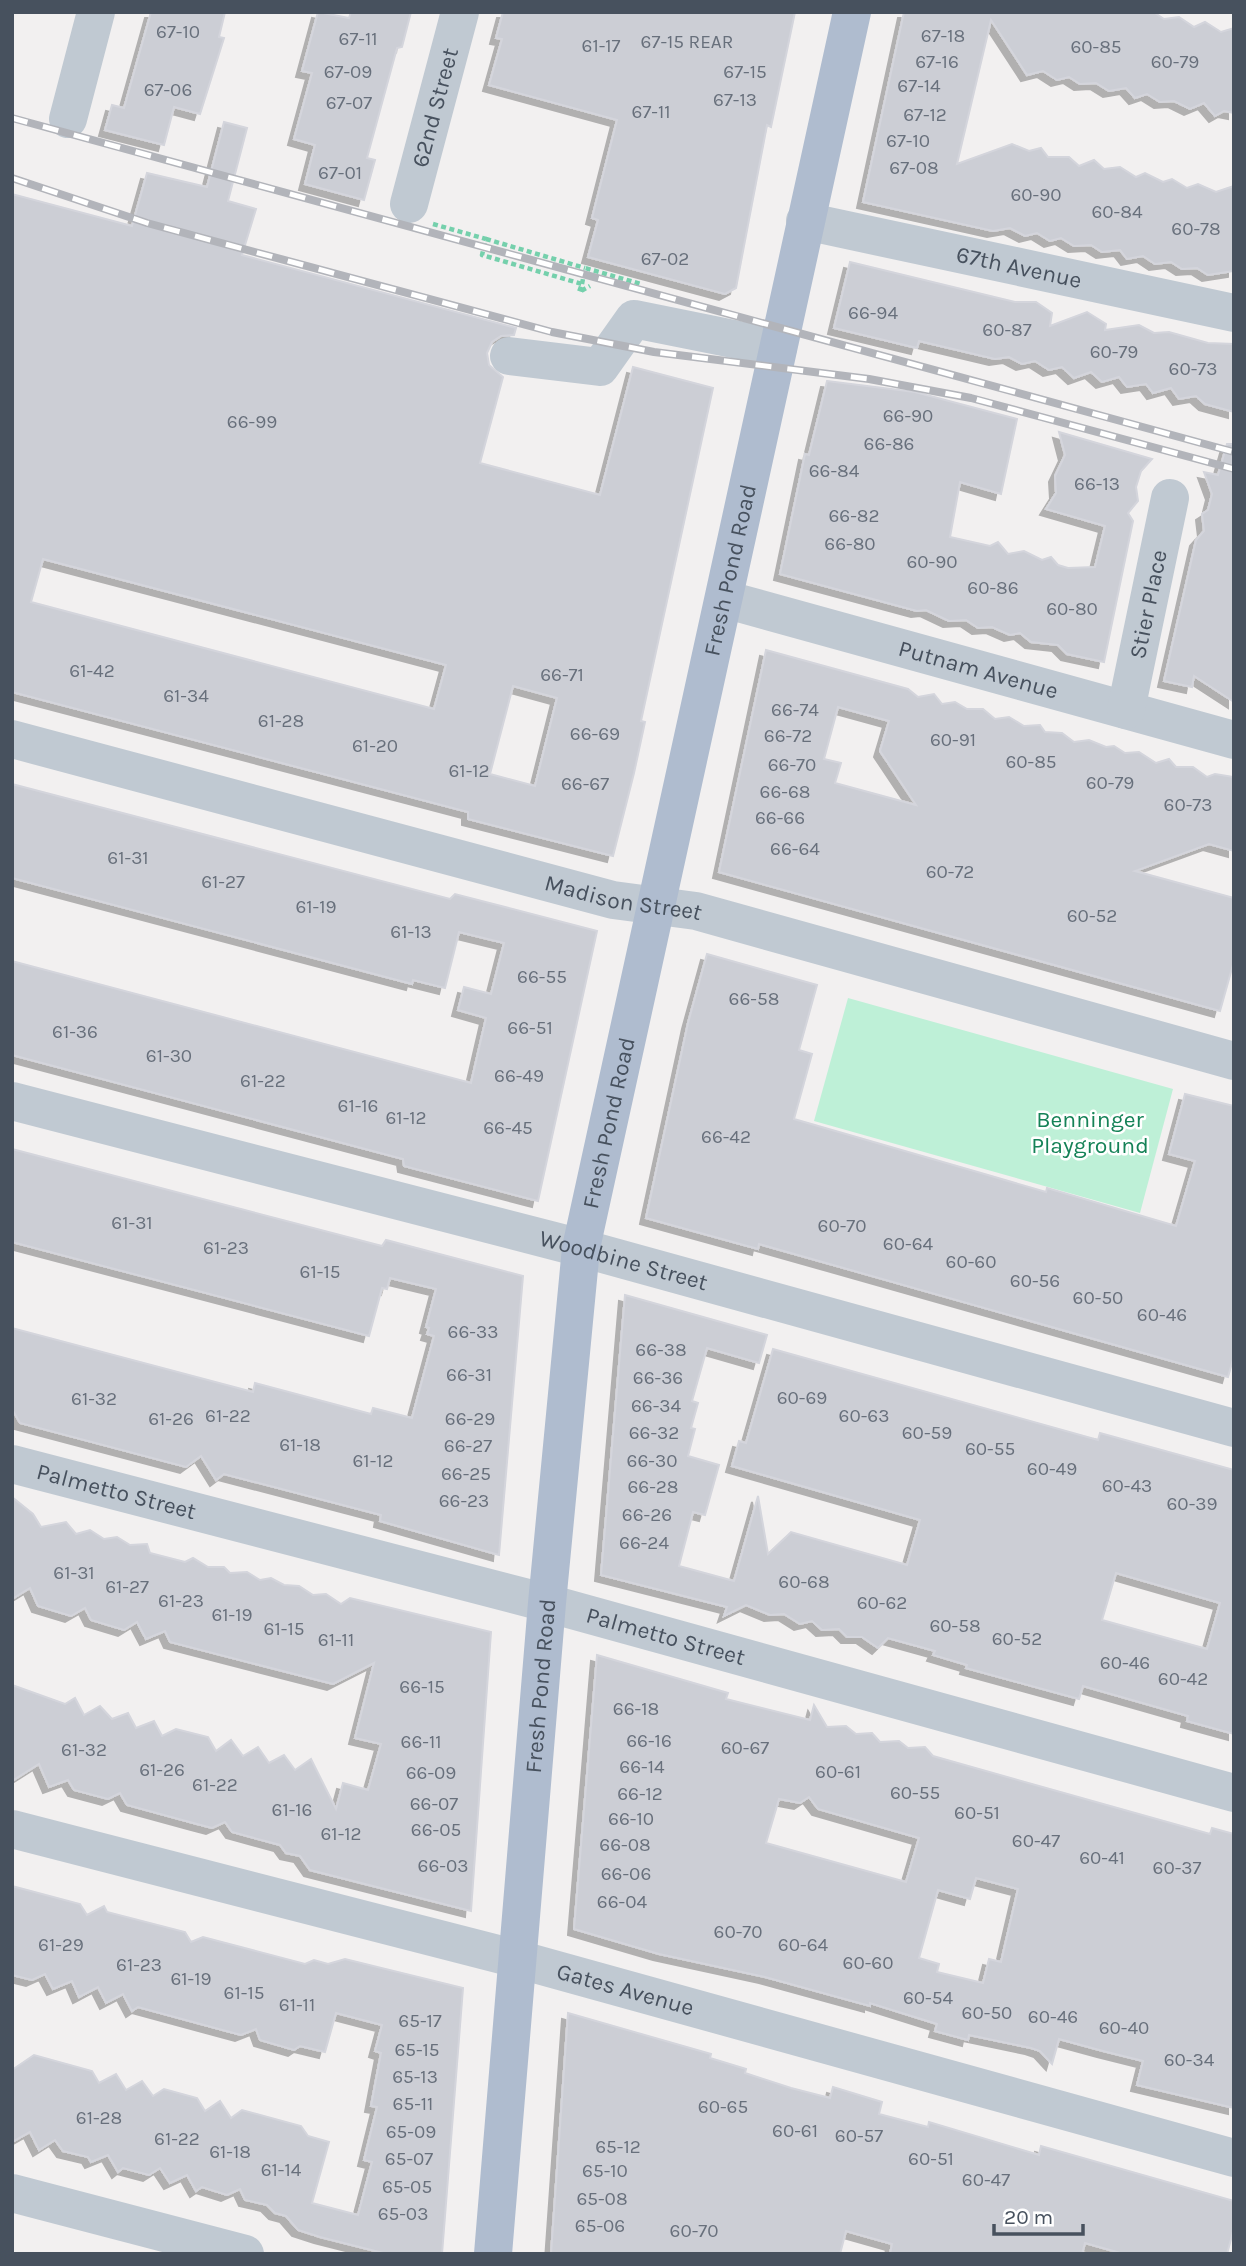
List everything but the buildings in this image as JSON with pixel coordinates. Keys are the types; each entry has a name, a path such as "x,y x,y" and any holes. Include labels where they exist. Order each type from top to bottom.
{"main road":[{"name":"Fresh Pond Road","path":"493,2254 547,1603 581,1248 852,12"}],"street":[{"path":"68,119 96,12"},
{"name":"62nd Street","path":"417,213 460,12"},
{"name":"67th Avenue","path":"805,221 1234,313"},
{"path":"509,356 600,367 635,319 778,348"},
{"name":"Stier Place","path":"1126,710 1170,498"},
{"name":"Putnam Avenue","path":"724,599 1234,740"},
{"name":"Madison Street","path":"12,739 613,900 696,911 1234,1061"},
{"name":"Woodbine Street","path":"12,1101 581,1248 1234,1428"},
{"name":"Palmetto Street","path":"12,1464 547,1603 1234,1793"},
{"name":"Gates Avenue","path":"12,1829 517,1959 1234,2158"},
{"path":"12,2193 245,2254"}],"path":[{"path":"417,213 486,239 588,269 582,284 482,255 486,239"}],"green space":[{"name":"Benninger Playground","path":"848,998 1173,1089 1140,1213 814,1121"}],"railway":[{"path":"12,118 1234,452"},
{"path":"12,178 147,223 552,332 654,352 869,379 971,398 1234,469"}]}
